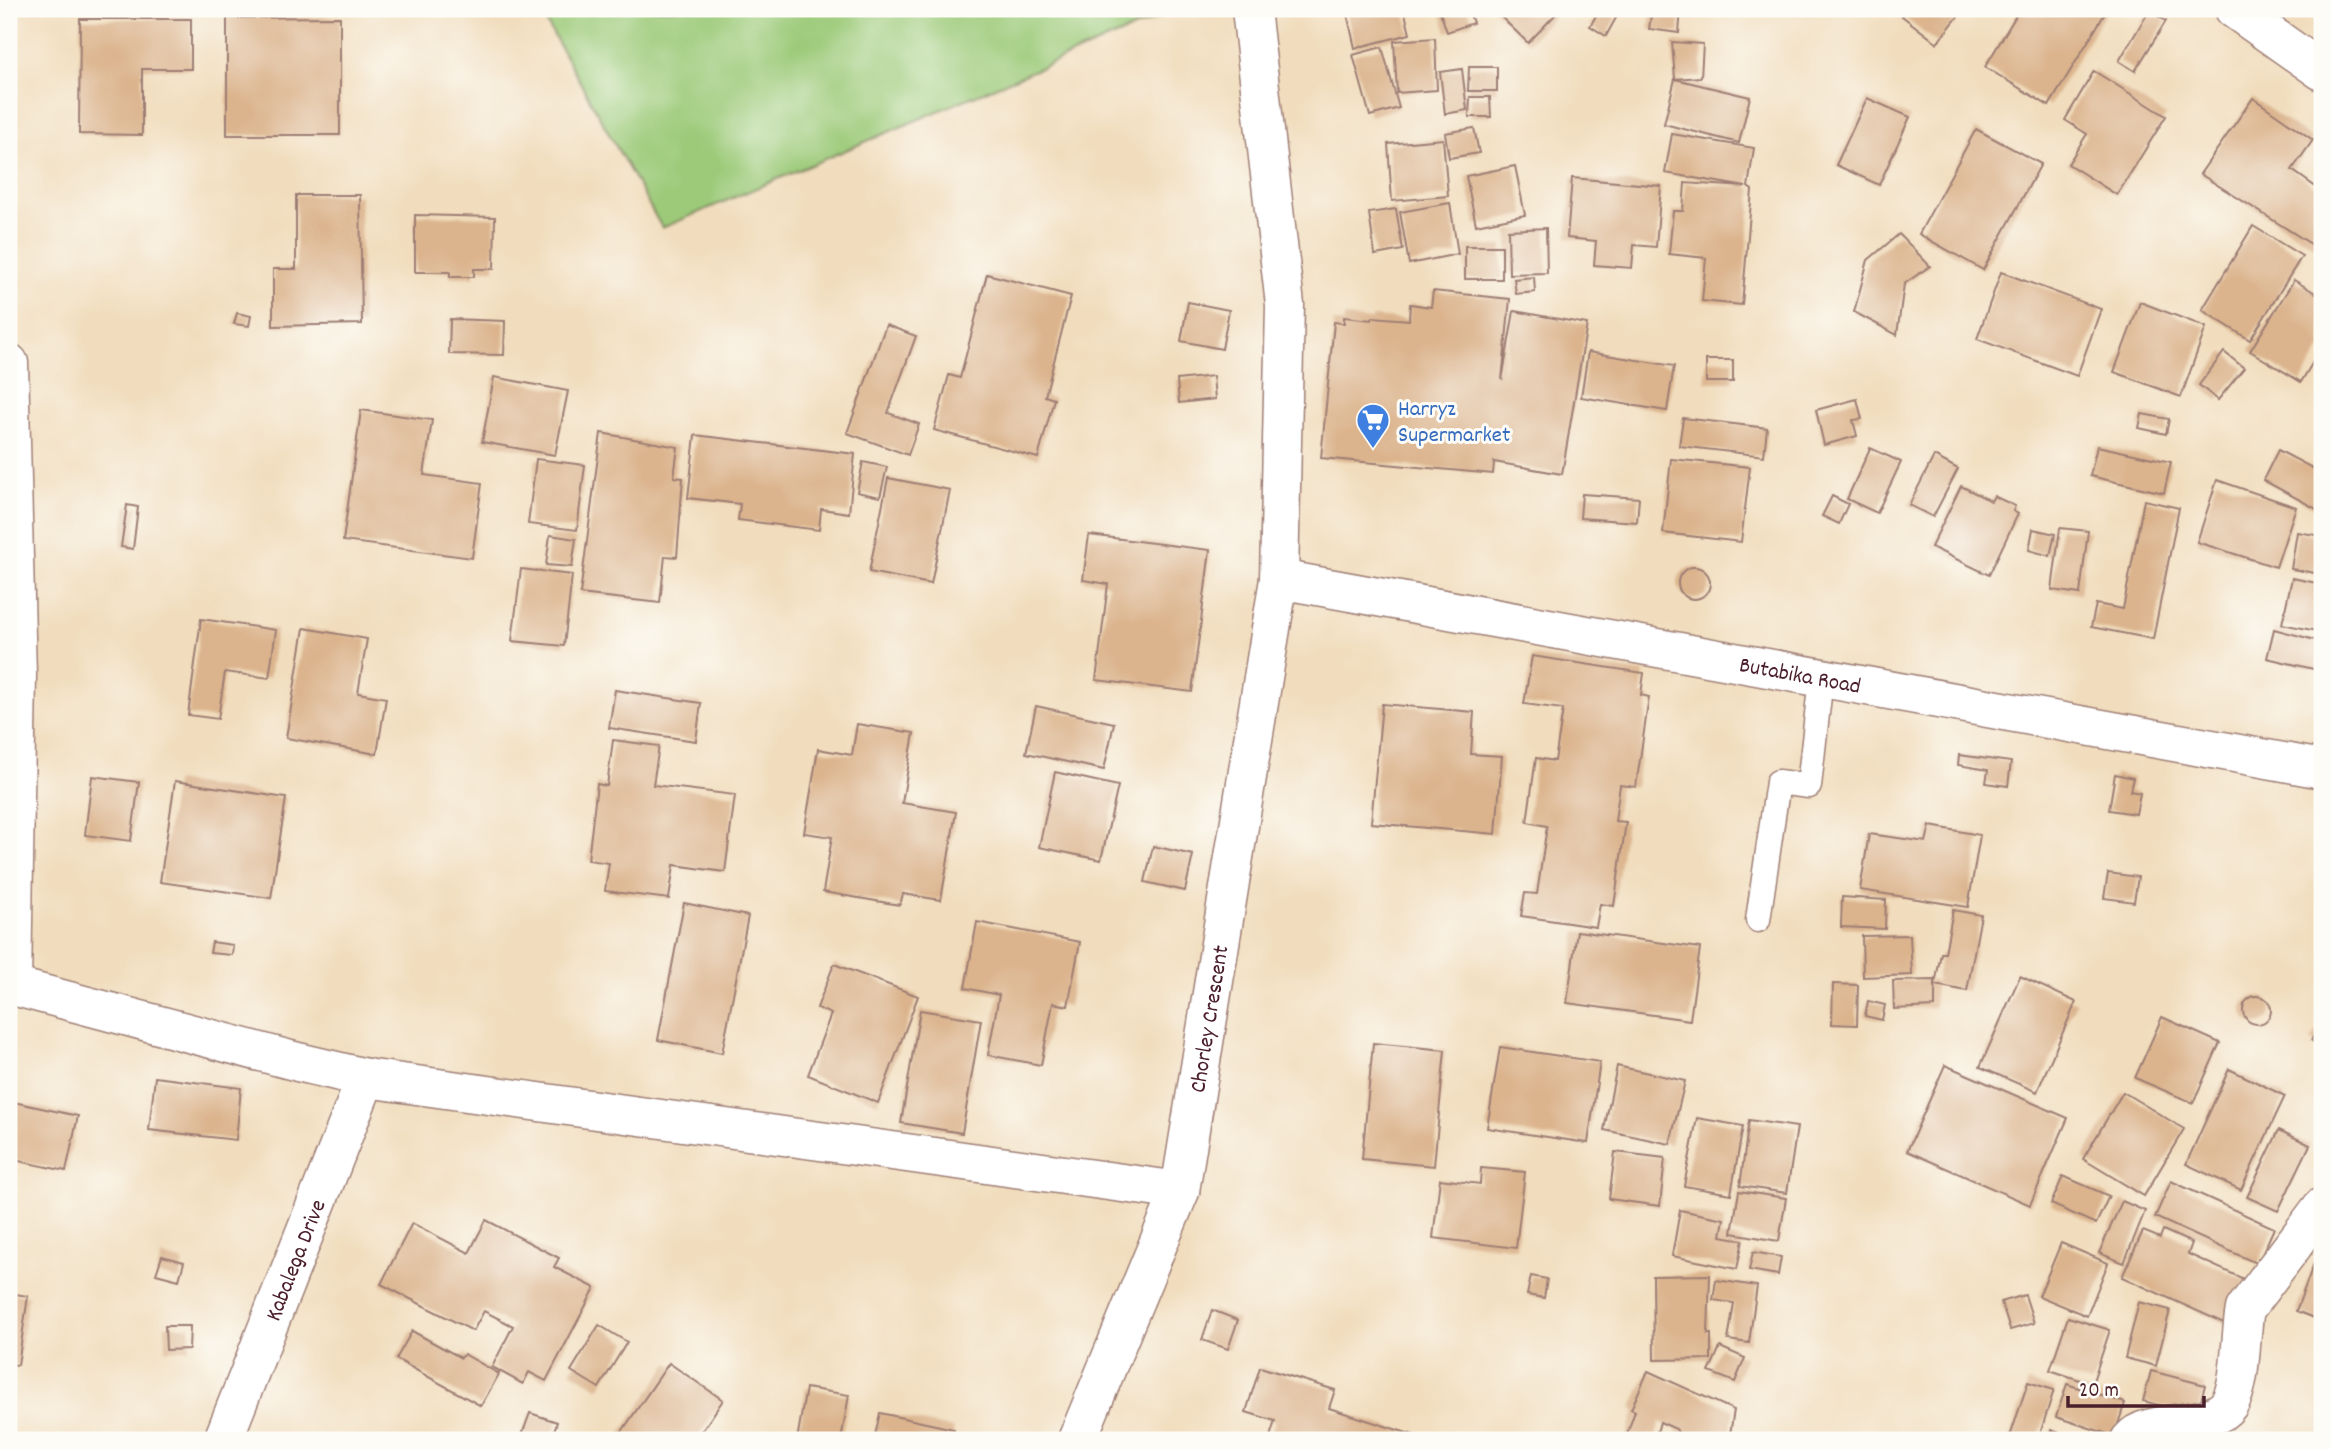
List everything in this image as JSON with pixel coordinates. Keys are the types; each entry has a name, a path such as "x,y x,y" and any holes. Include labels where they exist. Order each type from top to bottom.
{"street":[{"name":"Chorley Crescent","path":"1077,1440 1180,1191 1279,579 1285,304 1251,9"},
{"path":"2234,9 2322,71"},
{"path":"9,363 17,675 11,985 366,1078 1180,1191"},
{"name":"Butabika Road","path":"1279,579 2322,769"},
{"name":"Kabalega Drive","path":"223,1440 366,1078"},
{"path":"2130,1440 2135,1434 2148,1430 2187,1423 2219,1413 2229,1403 2240,1356 2245,1309 2322,1207"}],"lane":[{"path":"1758,920 1778,782 1809,786 1821,678"}],"green space":[{"path":"539,9 1179,9 662,228"}],"building":[{"path":"1346,9 1404,9 1410,34 1355,48"},
{"path":"1439,9 1468,9 1473,23 1447,32"},
{"path":"1493,9 1549,9 1555,15 1528,43"},
{"path":"1600,9 1616,18 1606,36 1590,26"},
{"path":"1652,9 1681,9 1679,33 1649,29"},
{"path":"1893,9 1964,9 1937,43"},
{"path":"2020,9 2107,10 2049,106 1985,67"},
{"path":"2149,11 2166,21 2135,71 2119,61"},
{"path":"340,17 340,135 227,135 227,18"},
{"path":"80,19 191,19 191,69 142,69 142,135 79,134"},
{"path":"1435,38 1437,90 1397,93 1394,41"},
{"path":"1672,42 1703,44 1701,77 1675,79"},
{"path":"1382,47 1399,108 1370,116 1353,55"},
{"path":"1469,67 1497,67 1497,91 1468,91"},
{"path":"1462,69 1467,110 1445,114 1440,72"},
{"path":"2094,71 2166,116 2117,195 2068,164 2087,134 2065,120"},
{"path":"1675,79 1750,97 1739,143 1664,124"},
{"path":"1470,97 1490,97 1491,117 1469,117"},
{"path":"1867,98 1910,117 1879,185 1836,165"},
{"path":"2253,98 2313,140 2292,170 2320,190 2322,187 2322,251 2200,174"},
{"path":"1474,128 1479,153 1449,158 1445,133"},
{"path":"1976,129 2041,164 1983,270 1919,234"},
{"path":"1672,134 1754,148 1748,187 1752,190 1742,305 1702,301 1706,258 1669,254 1673,211 1683,211 1685,183 1746,187 1665,173"},
{"path":"1443,139 1448,196 1392,201 1388,144"},
{"path":"1515,166 1525,215 1476,225 1466,176"},
{"path":"1572,178 1661,186 1656,247 1634,245 1632,268 1594,265 1596,241 1567,238"},
{"path":"296,195 360,195 362,324 273,326 273,269 296,269"},
{"path":"1450,203 1458,254 1409,264 1400,212"},
{"path":"1396,209 1403,250 1375,255 1369,213"},
{"path":"415,215 495,217 494,269 474,269 474,277 450,277 450,272 415,272"},
{"path":"2253,226 2302,256 2250,340 2202,310"},
{"path":"1546,228 1547,273 1509,274 1508,230"},
{"path":"1899,234 1930,266 1904,284 1897,335 1854,312 1868,260"},
{"path":"1465,246 1502,246 1502,279 1465,279"},
{"path":"2001,272 2101,309 2077,376 1977,339"},
{"path":"987,274 1071,296 1045,396 1054,399 1038,458 934,430 949,375 960,378"},
{"path":"1534,277 1535,292 1516,294 1514,279"},
{"path":"2294,280 2322,297 2322,347 2301,382 2250,351"},
{"path":"1433,291 1510,299 1502,380 1514,311 1587,324 1562,474 1494,462 1493,474 1321,458 1334,322 1344,323 1344,317 1409,320 1410,304 1431,307"},
{"path":"1188,302 1229,310 1222,349 1181,341"},
{"path":"2140,302 2206,327 2181,397 2114,372"},
{"path":"237,313 251,316 249,326 234,324"},
{"path":"450,319 505,321 504,355 449,354"},
{"path":"886,325 916,336 888,413 919,424 908,455 847,433"},
{"path":"1588,352 1674,366 1667,411 1581,397"},
{"path":"2224,352 2244,368 2218,400 2199,385"},
{"path":"1706,360 1733,360 1733,382 1706,382"},
{"path":"1213,376 1215,399 1179,403 1177,380"},
{"path":"494,377 568,391 555,455 482,442"},
{"path":"1857,399 1862,419 1853,420 1857,436 1824,445 1816,410"},
{"path":"361,410 432,420 424,475 482,483 472,558 343,541"},
{"path":"2142,414 2169,419 2166,434 2139,428"},
{"path":"1683,418 1767,428 1764,456 1679,446"},
{"path":"601,433 678,447 674,477 683,478 677,557 665,556 660,603 580,594"},
{"path":"695,435 855,454 849,513 821,509 819,530 738,520 740,504 688,498"},
{"path":"2097,446 2171,462 2164,493 2090,476"},
{"path":"1870,448 1901,462 1877,513 1847,499"},
{"path":"2278,450 2322,473 2322,512 2263,480"},
{"path":"1934,456 1958,469 1933,517 1909,505"},
{"path":"536,459 585,465 577,530 528,524"},
{"path":"1671,459 1750,467 1741,542 1663,533"},
{"path":"863,462 887,467 880,497 857,492"},
{"path":"888,478 950,490 931,584 869,572"},
{"path":"2217,480 2296,507 2276,567 2197,542"},
{"path":"1961,486 1991,501 1994,496 2015,506 2013,511 2018,514 1989,575 1931,547"},
{"path":"1582,494 1639,498 1637,522 1580,518"},
{"path":"1832,496 1848,504 1839,524 1822,516"},
{"path":"2144,500 2179,508 2153,639 2091,627 2096,604 2123,609"},
{"path":"127,505 138,507 133,549 121,547"},
{"path":"2060,528 2088,531 2080,594 2052,590"},
{"path":"2033,529 2055,534 2050,556 2029,550"},
{"path":"2297,532 2322,536 2321,574 2291,569"},
{"path":"550,535 576,539 572,567 546,565"},
{"path":"1089,535 1210,550 1192,692 1096,680 1108,584 1083,580"},
{"path":"1694,567 1706,571 1710,583 1706,595 1694,599 1682,595 1678,583 1682,571"},
{"path":"521,569 572,575 564,646 512,641"},
{"path":"2292,578 2322,584 2322,632 2282,624"},
{"path":"201,619 276,630 269,678 225,672 218,719 188,715"},
{"path":"304,628 367,639 358,693 386,698 377,754 286,738"},
{"path":"2274,629 2322,642 2322,671 2267,658"},
{"path":"1532,656 1644,673 1641,695 1649,697 1636,787 1620,785 1615,821 1626,822 1614,906 1600,904 1596,927 1521,916 1525,893 1537,894 1547,826 1527,822 1536,758 1555,761 1563,709 1524,704"},
{"path":"615,690 701,703 696,741 609,728"},
{"path":"1382,704 1474,712 1471,754 1502,756 1496,834 1371,823"},
{"path":"1036,706 1114,723 1104,770 1026,753"},
{"path":"857,724 914,733 902,803 956,812 941,900 903,894 900,905 823,892 832,837 804,833 818,749 852,755"},
{"path":"613,740 659,746 653,785 735,795 725,872 674,865 669,899 605,891 609,863 588,860 597,784 607,786"},
{"path":"1959,755 2011,762 2008,786 1986,783 1988,770 1958,765"},
{"path":"1055,772 1118,786 1101,860 1039,847"},
{"path":"2115,774 2133,778 2130,791 2140,793 2136,814 2109,810"},
{"path":"92,776 139,782 131,841 85,835"},
{"path":"175,781 286,798 271,898 160,882"},
{"path":"1930,826 1980,835 1968,907 1860,890 1869,834 1926,842"},
{"path":"1153,846 1193,855 1185,891 1145,882"},
{"path":"2108,873 2138,877 2134,902 2104,898"},
{"path":"1842,897 1886,900 1885,929 1841,927"},
{"path":"684,903 748,916 722,1053 658,1040"},
{"path":"1953,910 1981,915 1967,991 1935,985 1941,953 1945,953"},
{"path":"977,922 1080,942 1068,1006 1053,1003 1041,1065 988,1055 999,995 965,988"},
{"path":"1577,931 1700,948 1690,1020 1567,1003"},
{"path":"1910,935 1912,975 1863,977 1862,936"},
{"path":"212,942 233,945 232,955 210,953"},
{"path":"834,964 918,996 878,1103 808,1075 831,1014 817,1008"},
{"path":"2020,976 2076,1002 2037,1092 1980,1067"},
{"path":"1935,980 1935,1007 1894,1009 1893,981"},
{"path":"1833,984 1858,985 1857,1025 1832,1024"},
{"path":"2257,996 2267,1000 2271,1010 2267,1020 2257,1024 2247,1020 2243,1010 2247,1000"},
{"path":"1868,1001 1885,1005 1882,1020 1865,1016"},
{"path":"920,1010 981,1020 962,1133 901,1123"},
{"path":"2162,1017 2220,1043 2193,1103 2135,1078"},
{"path":"2322,1025 2322,1048 2311,1040"},
{"path":"1373,1043 1445,1050 1434,1166 1362,1159"},
{"path":"1500,1047 1600,1062 1588,1143 1487,1128"},
{"path":"1945,1065 2068,1118 2030,1205 1907,1151"},
{"path":"1617,1066 1685,1081 1670,1144 1604,1130"},
{"path":"2229,1069 2285,1096 2241,1190 2186,1164"},
{"path":"155,1077 241,1088 236,1140 149,1130"},
{"path":"2123,1092 2184,1129 2144,1196 2083,1159"},
{"path":"9,1101 78,1116 66,1171 9,1159"},
{"path":"1697,1118 1743,1126 1731,1194 1684,1186"},
{"path":"1749,1120 1797,1127 1787,1193 1740,1186"},
{"path":"2279,1130 2310,1145 2278,1211 2247,1197"},
{"path":"1615,1152 1665,1158 1660,1206 1609,1199"},
{"path":"1481,1168 1525,1172 1516,1248 1433,1238 1440,1179 1480,1184"},
{"path":"2063,1176 2109,1196 2096,1224 2051,1204"},
{"path":"2171,1181 2274,1228 2258,1264 2155,1217"},
{"path":"1739,1191 1786,1198 1779,1241 1732,1233"},
{"path":"2122,1201 2145,1211 2124,1263 2099,1253"},
{"path":"1680,1210 1724,1219 1721,1236 1743,1240 1737,1269 1672,1256"},
{"path":"486,1220 559,1258 554,1267 595,1288 546,1381 529,1372 523,1384 492,1367 513,1326 484,1311 473,1331 381,1284 412,1223 469,1253"},
{"path":"2163,1230 2192,1243 2188,1254 2246,1280 2226,1324 2122,1277 2143,1231 2160,1238"},
{"path":"2322,1242 2322,1321 2296,1311"},
{"path":"2061,1243 2108,1263 2087,1316 2039,1296"},
{"path":"1753,1252 1781,1257 1778,1275 1749,1270"},
{"path":"162,1256 184,1262 179,1280 156,1274"},
{"path":"1710,1275 1708,1334 1711,1334 1711,1359 1654,1360 1653,1276"},
{"path":"1531,1276 1547,1279 1544,1298 1527,1295"},
{"path":"1716,1280 1757,1286 1749,1343 1728,1340 1734,1303 1713,1300"},
{"path":"9,1293 28,1296 18,1365 9,1364"},
{"path":"2025,1295 2034,1323 2010,1330 2001,1302"},
{"path":"2139,1302 2170,1310 2156,1366 2125,1358"},
{"path":"1212,1310 1238,1320 1228,1349 1202,1340"},
{"path":"2068,1317 2110,1330 2092,1384 2050,1370"},
{"path":"599,1325 627,1342 599,1388 571,1371"},
{"path":"165,1326 190,1326 189,1349 166,1350"},
{"path":"412,1331 461,1358 464,1354 499,1374 481,1406 396,1359"},
{"path":"1720,1347 1745,1358 1735,1382 1709,1372"},
{"path":"669,1363 723,1400 696,1440 687,1440 679,1435 676,1440 616,1440"},
{"path":"1260,1367 1335,1390 1329,1408 1429,1440 1269,1440 1275,1421 1246,1412"},
{"path":"1648,1371 1734,1410 1729,1440 1677,1440 1679,1434 1676,1429 1660,1422 1655,1440 1625,1440 1635,1411 1631,1409"},
{"path":"2151,1371 2205,1385 2197,1415 2143,1401"},
{"path":"2028,1382 2054,1390 2038,1440 2009,1440"},
{"path":"2067,1384 2125,1403 2114,1436 2056,1417"},
{"path":"806,1388 849,1395 841,1440 797,1440"},
{"path":"530,1413 557,1422 551,1440 520,1440"},
{"path":"880,1413 954,1429 952,1440 874,1440"},
{"path":"2051,1430 2080,1440 2048,1440"}],"place":[{"name":"Harryz Supermarket","path":"1373,450"}]}
